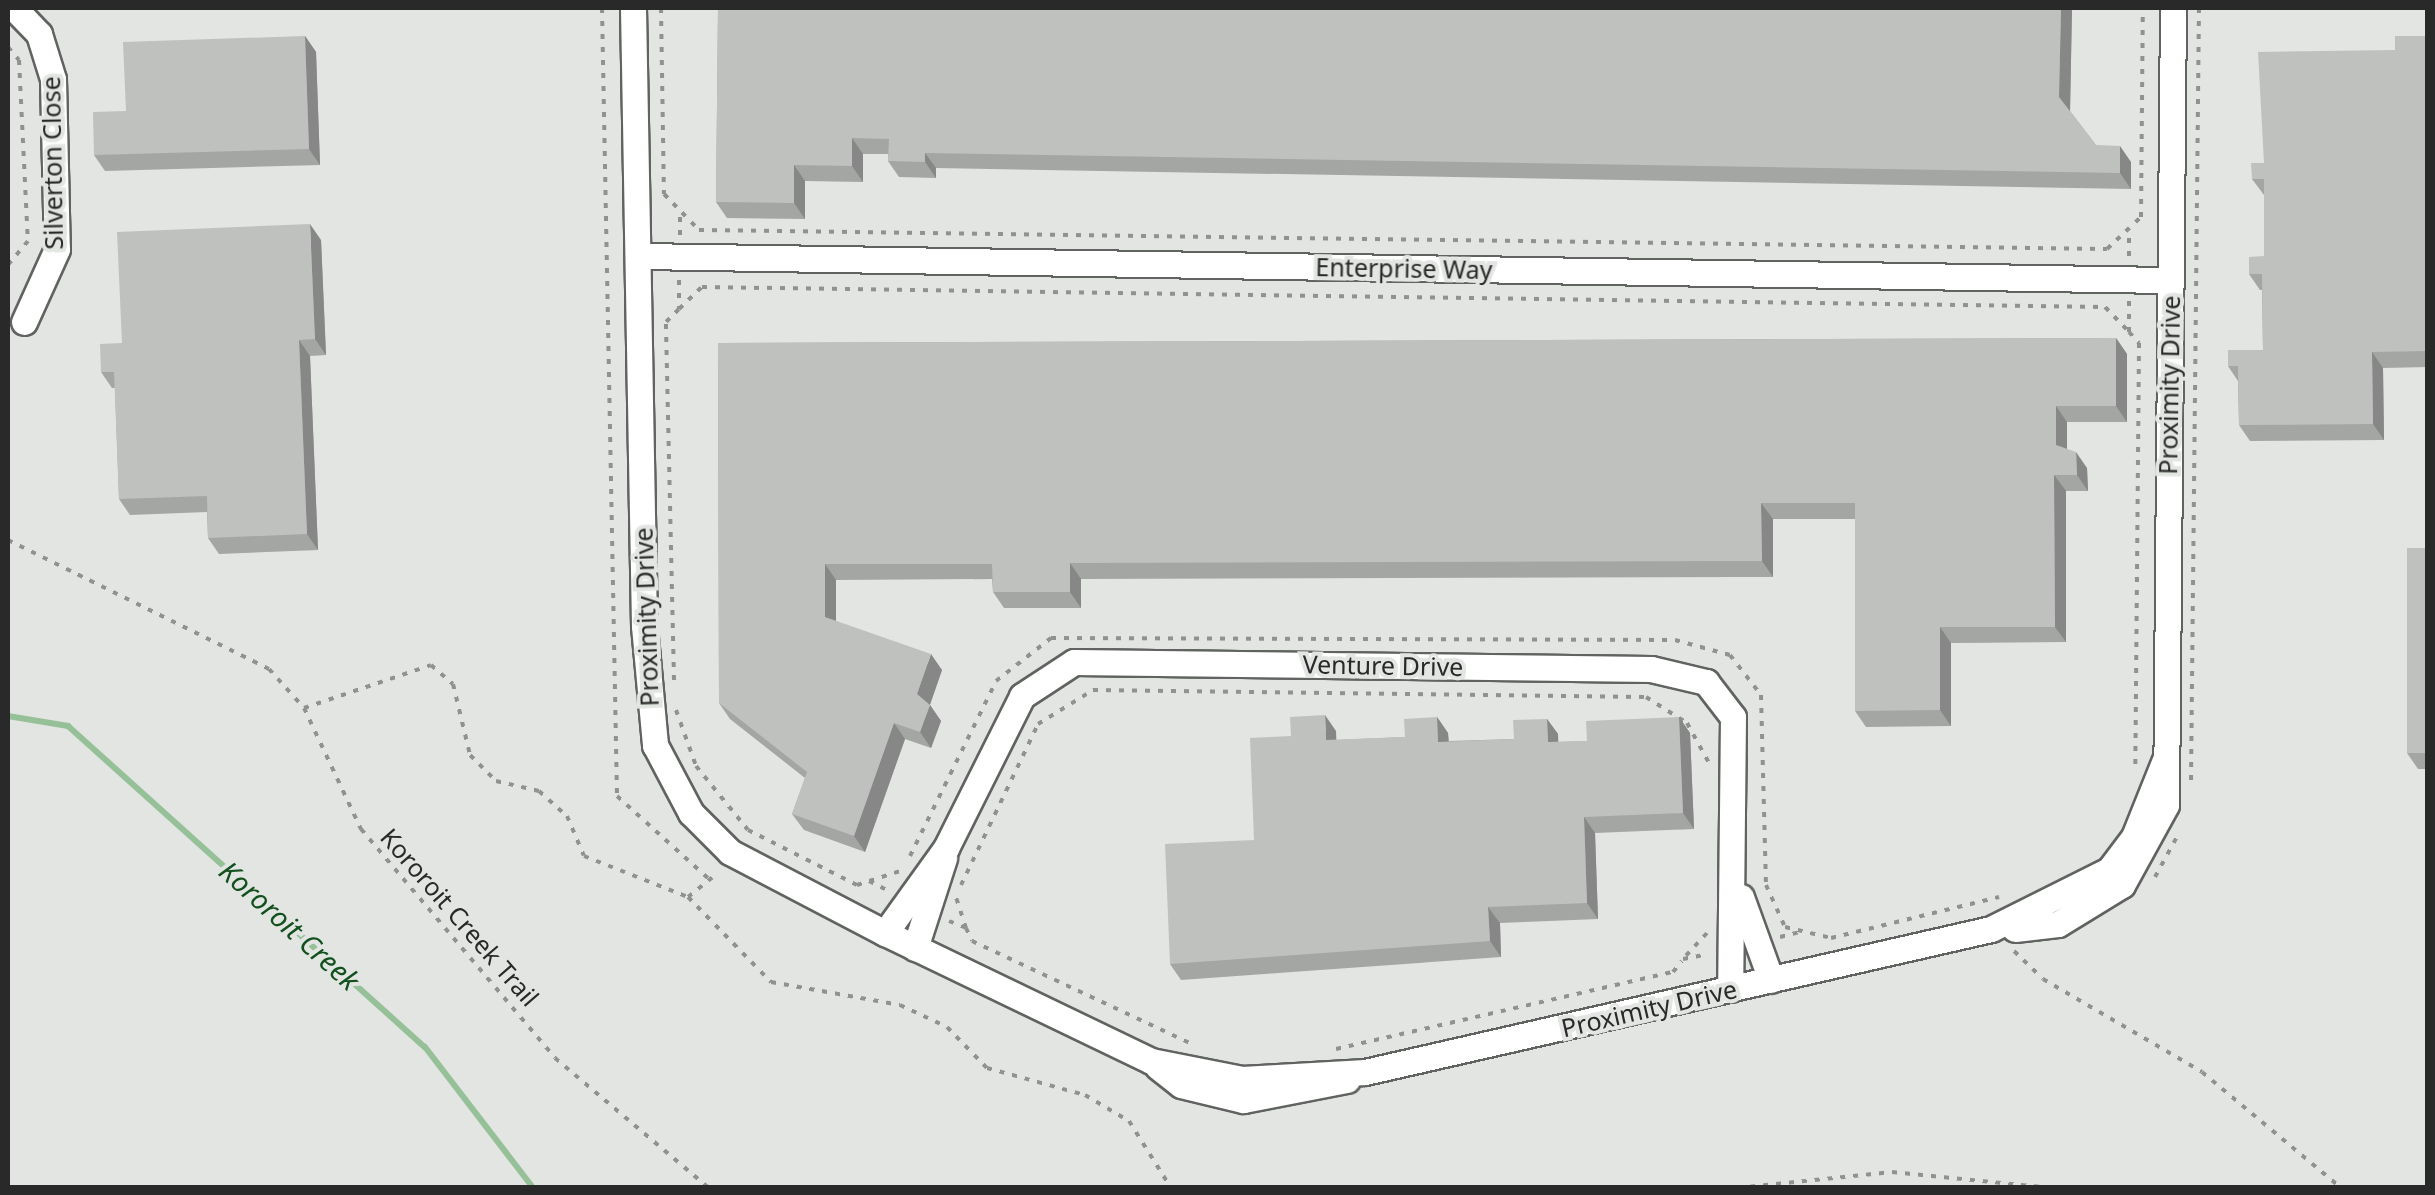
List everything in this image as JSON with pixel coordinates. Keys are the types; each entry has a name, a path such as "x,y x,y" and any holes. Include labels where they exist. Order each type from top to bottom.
{"street":[{"name":"Silverton Close","path":"14,8 39,34 53,79 57,249 24,322"},
{"name":"Proximity Drive","path":"632,8 646,708 671,782 730,852 885,934 1150,1060 1242,1079 1365,1072 1991,929 2109,870 2134,836 2164,762 2173,8"},
{"name":"Enterprise Way","path":"639,256 2170,280"},
{"name":"Venture Drive","path":"885,934 946,848 1022,696 1074,662 1651,668 1706,682 1733,717 1738,888 1730,948 1730,989"},
{"name":"Venture Drive","path":"915,948 931,912 946,848"},
{"name":"Venture Drive","path":"1738,888 1771,980"}],"path":[{"path":"661,8 664,194 699,230 2108,249 2141,218 2144,8"},
{"path":"8,47 20,60 28,240 8,265"},
{"path":"679,309 680,210"},
{"path":"674,685 666,322 702,287 2105,307 2129,332 2129,228"},
{"name":"Kororoit Creek Trail","path":"8,540 270,669 304,708 361,828 556,1058 708,1188"},
{"path":"675,703 696,766 748,830 856,885 904,869 996,681 1051,638 1674,640 1730,655 1761,695 1766,885 1785,927 1831,938 2013,894"},
{"path":"304,708 431,665 453,684 470,755 496,781 538,791 567,816 584,856 688,898 729,949 771,982 900,1006 946,1027 987,1068 1085,1096 1129,1121 1171,1188"},
{"path":"1208,1051 972,941 966,928 956,896 1038,724 1094,690 1646,697 1687,723 1708,781"},
{"path":"688,898 730,852"},
{"path":"869,881 907,900"},
{"path":"931,912 966,928"},
{"path":"1330,1050 1673,972 1707,932 1708,914"},
{"path":"1991,929 2043,979 2202,1072 2341,1188"},
{"path":"1756,943 1804,932"},
{"path":"1684,959 1730,948"},
{"path":"1737,1188 1892,1172 2053,1188"},
{"path":"2194,1188 2220,1188"}],"building":[{"path":"718,8 2061,8 2059,97 2096,145 2120,146 2120,173 925,153 925,162 888,161 889,139 852,138 852,166 794,165 794,203 716,202"},
{"path":"305,36 309,149 94,155 93,112 126,111 123,42"},
{"path":"2395,36 2428,36 2428,351 2372,352 2373,424 2239,425 2238,366 2228,366 2228,350 2263,350 2262,274 2249,274 2249,257 2264,256 2264,179 2252,179 2251,163 2264,163 2258,52 2395,50"},
{"path":"310,224 315,339 299,340 307,534 208,538 207,496 119,499 114,372 101,372 100,344 122,343 117,232"},
{"path":"2116,338 2116,406 2056,406 2056,445 2076,452 2077,475 2054,475 2055,627 1940,627 1940,710 1855,711 1855,503 1761,503 1762,561 1070,563 1070,592 993,592 992,564 825,564 825,617 931,654 917,694 930,705 920,732 894,723 854,836 792,814 807,772 719,703 718,343"},
{"path":"2407,548 2428,548 2428,753 2407,753"},
{"path":"1325,715 1326,740 1405,737 1404,719 1437,717 1438,742 1514,739 1513,720 1547,719 1548,742 1587,741 1586,721 1679,717 1683,813 1584,817 1587,903 1488,907 1490,941 1170,964 1165,844 1254,840 1250,738 1291,736 1290,717"}],"waterway":[{"name":"Kororoit Creek","path":"8,716 68,726 425,1047 533,1188"}]}
